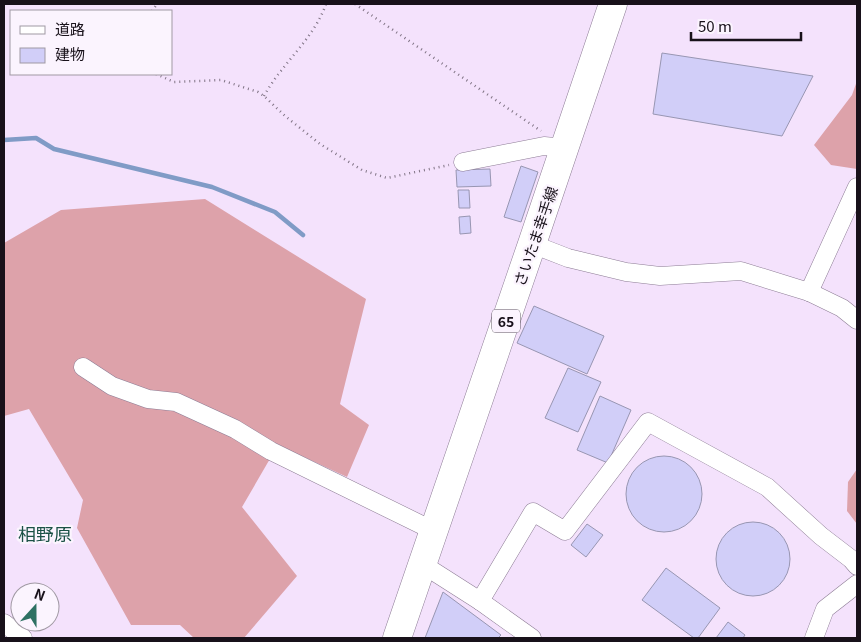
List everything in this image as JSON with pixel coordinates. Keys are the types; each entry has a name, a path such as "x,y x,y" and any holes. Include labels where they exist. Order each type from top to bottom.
{"main road":[{"name":"さいたま幸手線","path":"397,638 613,4"}],"street":[{"path":"463,162 544,146 565,148"},
{"path":"809,292 857,187"},
{"path":"532,244 568,258 626,272 660,276 741,271 809,292 842,308 857,320"},
{"path":"83,366 112,386 148,399 176,402 235,429 271,451 434,532"},
{"path":"480,601 533,512 565,531 648,422 767,487 821,536 852,559 857,566"},
{"path":"422,564 480,601 532,638"},
{"path":"814,638 826,609 857,584"},
{"path":"4,623 23,638"}],"path":[{"path":"264,96 271,82 307,39 326,4"},
{"path":"355,4 565,148"},
{"path":"158,75 174,82 222,80 264,96 285,116 320,144 362,170 387,178 463,162"}],"shaded area":[{"path":"857,81 857,169 831,165 814,145 852,95"},
{"path":"205,199 366,299 340,404 369,425 347,477 278,445 242,507 297,576 244,638 194,638 180,625 131,625 77,528 83,500 29,409 4,416 4,243 61,210"},
{"path":"857,469 857,524 847,511 848,482"}],"building":[{"path":"662,53 813,76 782,136 653,114"},
{"path":"521,166 538,172 521,222 504,217"},
{"path":"490,169 491,186 457,187 456,170"},
{"path":"458,190 469,190 470,208 459,208"},
{"path":"470,216 471,233 460,234 459,217"},
{"path":"534,306 604,336 587,374 517,343"},
{"path":"568,368 601,382 578,432 545,418"},
{"path":"600,396 631,410 608,463 577,450"},
{"path":"664,456 678,459 691,467 699,480 702,494 699,508 691,521 678,529 664,532 650,529 637,521 629,508 626,494 629,480 637,467 650,459"},
{"path":"746,522 760,522 774,528 784,538 790,552 790,566 784,580 774,590 760,596 746,596 732,590 722,580 716,566 716,552 722,538 732,528"},
{"path":"587,524 603,535 586,557 571,545"},
{"path":"666,568 720,608 698,638 694,638 642,600"},
{"path":"443,592 501,635 498,638 425,638"},
{"path":"728,622 745,635 743,638 716,638"}],"waterway":[{"path":"4,140 36,138 54,149 212,187 275,212 303,235"}],"district":[{"name":"相野原","path":"45,533"}]}
